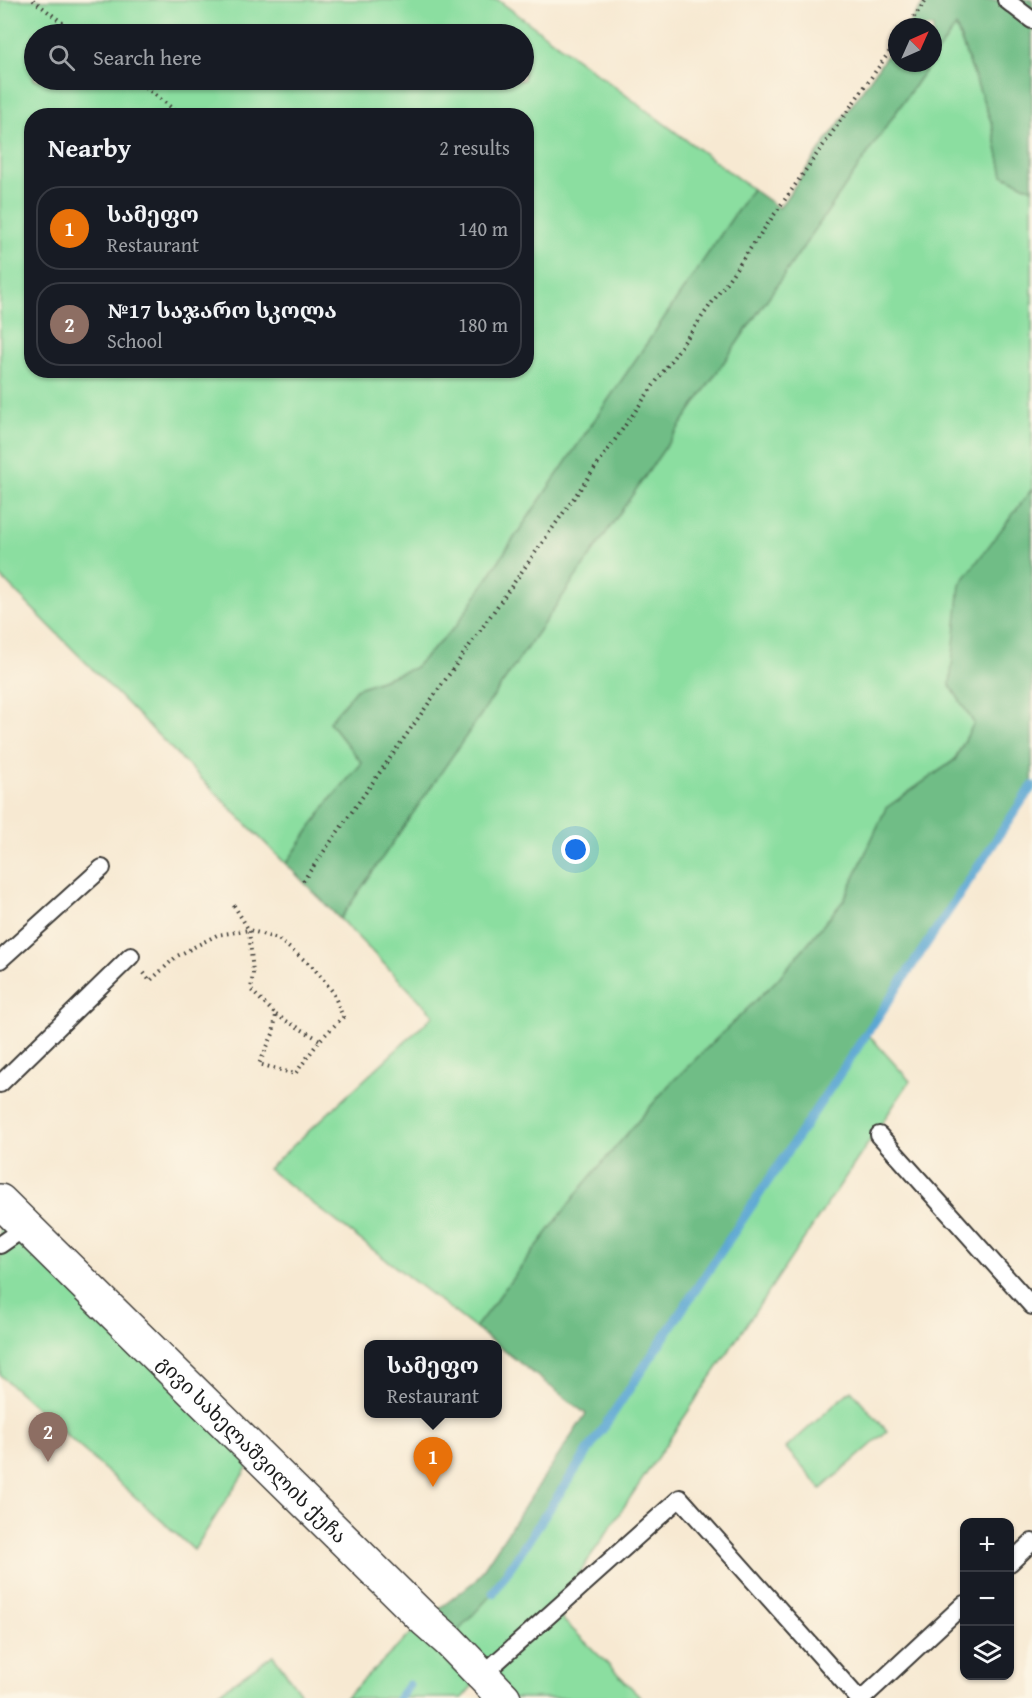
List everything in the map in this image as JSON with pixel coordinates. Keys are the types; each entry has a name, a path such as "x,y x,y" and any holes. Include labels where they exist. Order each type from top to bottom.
{"street":[{"name":"გივი სახელაშვილის ქუჩა","path":"0,1201 13,1236 449,1641 492,1687"}],"lane":[{"path":"1006,0 1032,20"},
{"path":"0,960 102,868"},
{"path":"0,1084 130,956"},
{"path":"879,1135 1032,1306"},
{"path":"492,1687 680,1498 858,1698"},
{"path":"1014,1559 1032,1542"},
{"path":"863,1698 960,1608"}],"path":[{"path":"33,0 64,24"},
{"path":"913,18 926,0"},
{"path":"303,881 888,54"},
{"path":"149,90 172,108"},
{"path":"233,904 249,930 253,973 251,990 276,1015 320,1040"},
{"path":"130,956 150,981 177,956 217,934 249,930 278,939 313,967 333,992 343,1017 320,1040 295,1074 259,1064 273,1034 276,1015"}],"green space":[{"path":"0,0 498,0 530,24 24,24 24,90 534,90 534,27 752,189 457,625 414,668 356,689 329,722 362,763 329,801 286,864 0,576"},
{"path":"926,0 1032,0 1032,189 1003,175 992,124 956,26 942,45 942,18 913,18"},
{"path":"955,25 992,124 1003,175 1032,189 1032,489 1022,504 950,685 974,723 954,760 886,808 844,900 777,980 669,1085 585,1183 475,1328 268,1169 434,1015 340,919 924,72 942,72 942,44"},
{"path":"888,54 888,72 924,72 340,919 286,864 329,801 362,763 329,722 356,689 414,668 457,625 752,189 779,208"},
{"path":"1032,489 1032,786 493,1593 449,1641 425,1620 476,1580 586,1414 502,1349 502,1340 490,1340 475,1328 585,1183 669,1085 777,980 844,900 886,808 955,760 974,723 950,685 960,584"},
{"path":"867,1033 910,1081 554,1611 642,1698 504,1698 481,1676 462,1698 345,1698 425,1620 493,1593"},
{"path":"0,1201 256,1454 194,1550 0,1375"},
{"path":"851,1390 887,1431 821,1489 786,1448"},
{"path":"273,1655 304,1698 211,1698"}],"waterway":[{"path":"493,1593 1032,786"},
{"path":"399,1698 409,1685"}],"place":[{"name":"№17 საჯარო სკოლა","path":"48,1462"},
{"name":"სამეფო","path":"433,1487"}]}
